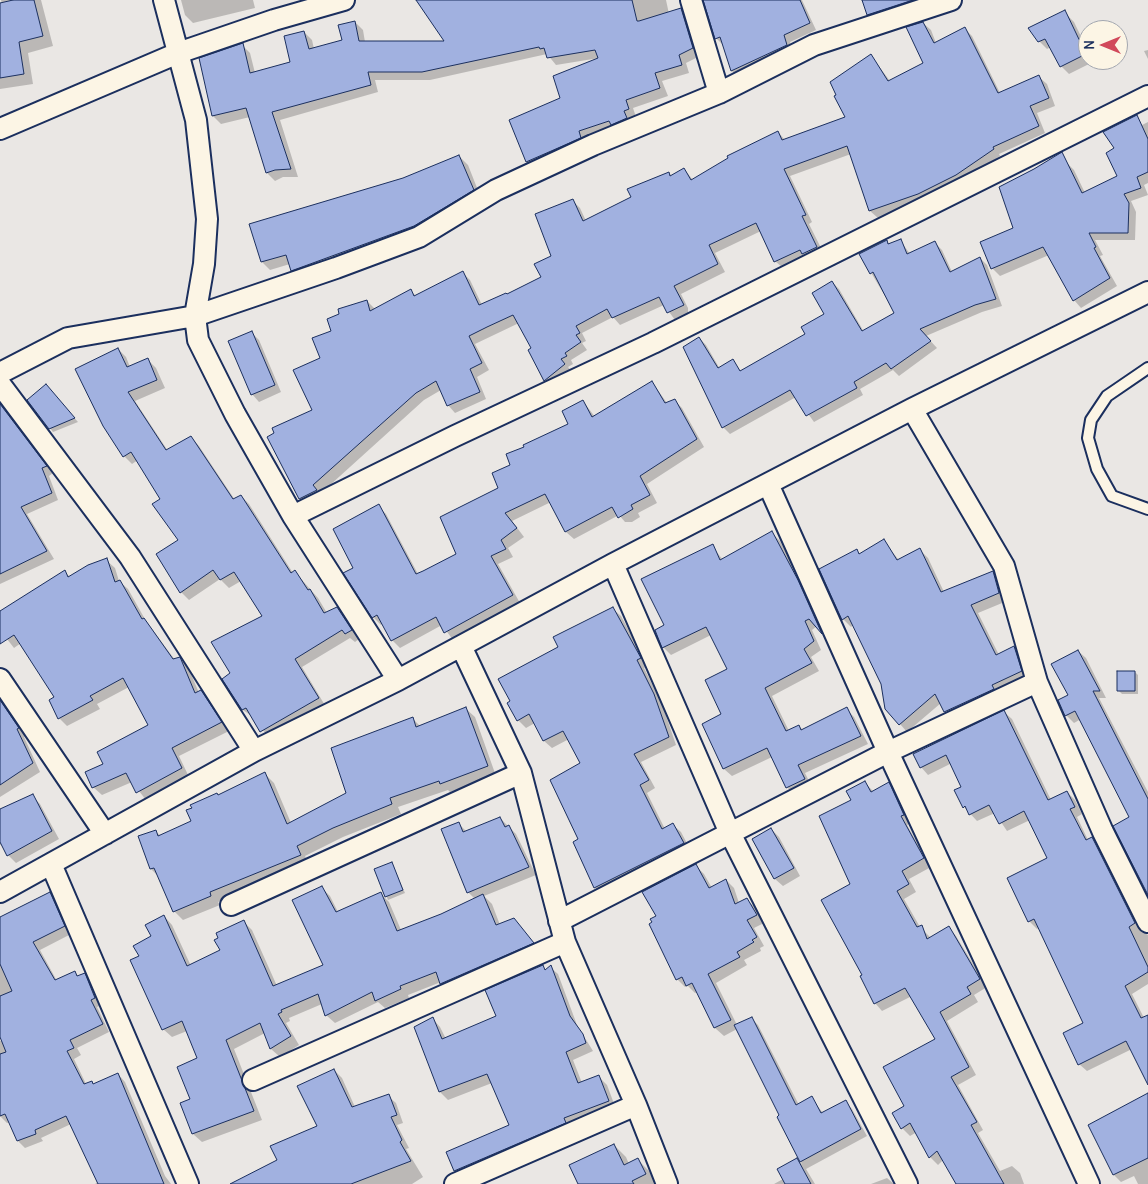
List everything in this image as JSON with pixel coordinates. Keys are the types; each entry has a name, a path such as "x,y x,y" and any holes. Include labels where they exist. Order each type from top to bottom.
{"street":[{"path":"164,0 196,120 207,219 204,264 195,316 198,340 209,364 293,516 398,680"},
{"path":"0,129 178,53 274,20 344,0"},
{"path":"691,0 719,93"},
{"path":"0,373 68,338 195,316 336,268 419,237 496,190 593,145 719,93 814,45 951,0"},
{"path":"293,516 455,436 653,343 1148,96"},
{"path":"0,892 254,750 398,680 613,564 912,409 1148,292"},
{"path":"0,384 130,557 254,750"},
{"path":"912,409 1004,566 1037,682 1103,832 1148,922"},
{"path":"768,484 888,752 1089,1184"},
{"path":"613,564 729,831 907,1184"},
{"path":"461,646 521,773 566,942 636,1104 668,1184"},
{"path":"0,679 104,834"},
{"path":"559,921 729,831 888,752 1037,682"},
{"path":"232,905 521,773"},
{"path":"51,864 188,1184"},
{"path":"253,1080 566,942"},
{"path":"456,1184 636,1104"}],"lane":[{"path":"1148,368 1107,396 1091,420 1088,438 1097,469 1112,496 1148,509"}],"building":[{"path":"13,0 34,0 43,36 19,42 24,74 0,78 0,3"},
{"path":"416,0 632,0 637,21 681,8 693,48 679,55 682,65 655,73 660,88 626,100 629,109 624,111 627,118 611,125 609,121 579,131 581,138 526,162 509,120 560,98 553,76 598,58 595,50 547,58 544,48 540,49 539,47 422,72 368,72 371,85 272,112 291,169 275,170 266,173 246,108 212,116 199,58 243,43 250,73 290,62 284,36 304,31 309,49 342,40 338,25 355,21 359,41 444,41"},
{"path":"703,0 800,0 810,23 784,35 787,45 731,71 720,37 715,39"},
{"path":"862,0 913,0 867,15"},
{"path":"1065,10 1078,37 1078,58 1060,67 1045,39 1038,42 1028,28"},
{"path":"923,22 934,43 965,27 998,93 1039,75 1049,98 1030,106 1039,126 993,147 994,149 956,175 918,194 869,211 847,146 784,169 806,215 802,216 817,247 802,254 800,250 774,262 756,223 709,245 718,264 674,286 684,305 667,313 659,297 612,318 607,309 576,326 580,333 576,335 581,342 565,353 567,356 561,359 565,364 544,381 528,350 531,348 513,315 487,327 469,336 482,363 470,369 480,392 447,406 436,381 416,393 313,485 317,490 299,499 267,437 274,433 272,428 312,410 293,370 320,358 312,338 331,331 327,319 339,314 338,309 367,300 370,311 411,289 414,296 463,271 479,305 507,294 541,277 534,264 551,256 535,214 573,199 583,221 631,197 627,189 669,172 670,176 684,168 691,180 728,158 727,156 778,131 782,140 845,117 834,96 836,95 830,82 871,54 888,81 923,63 906,27"},
{"path":"1137,115 1148,139 1148,172 1137,177 1141,188 1124,194 1129,203 1128,233 1089,233 1096,247 1094,248 1110,278 1073,301 1043,247 991,269 980,242 1013,228 999,187 1062,152 1082,193 1117,176 1106,153 1114,148 1103,132"},
{"path":"459,155 474,190 414,226 291,271 286,255 261,262 249,224 403,178"},
{"path":"901,239 907,254 935,241 950,272 980,257 996,299 975,305 920,329 931,341 891,369 886,363 854,382 857,388 806,416 790,390 722,428 683,347 699,337 718,368 733,359 740,371 805,334 801,327 824,314 812,293 832,281 862,331 894,313 873,272 870,274 859,254 887,240 888,244"},
{"path":"252,331 275,385 251,395 228,341"},
{"path":"118,348 127,367 148,358 157,380 128,392 166,450 191,436 233,499 241,495 291,573 295,570 308,590 310,589 324,613 337,607 352,630 345,634 342,630 295,659 319,698 260,732 246,708 242,710 222,679 230,673 211,642 262,616 234,572 220,580 213,570 180,593 156,554 178,540 152,504 160,499 131,452 123,457 103,426 75,369"},
{"path":"652,381 665,403 675,399 697,439 640,476 650,495 631,505 633,509 618,518 612,507 565,532 545,494 505,513 517,528 501,540 506,549 491,556 513,595 444,633 436,617 391,641 377,615 372,618 343,573 353,568 333,529 379,504 416,574 423,571 456,554 440,517 498,488 492,473 510,465 506,454 524,447 523,445 568,424 562,411 583,400 592,417"},
{"path":"46,384 75,418 49,429 27,400"},
{"path":"0,404 47,466 42,468 52,493 21,507 47,551 0,574"},
{"path":"772,531 798,580 822,634 809,619 805,621 814,641 804,649 812,663 765,688 786,731 799,725 801,730 847,707 861,736 798,765 805,779 786,788 767,748 723,769 702,724 721,714 705,680 727,669 706,627 662,648 655,630 664,625 641,579 713,544 720,560"},
{"path":"884,539 897,560 920,548 941,592 993,571 999,593 971,605 996,655 1014,646 1022,671 992,685 994,689 944,712 935,694 899,725 885,709 881,684 848,616 842,620 819,569 857,549 859,554"},
{"path":"107,558 115,582 120,580 142,619 144,618 173,659 180,657 195,693 201,690 222,722 172,748 182,768 136,793 126,773 92,788 85,772 103,764 97,752 148,725 123,678 90,696 93,700 58,719 49,700 54,697 14,635 0,644 0,611 65,570 68,577 88,565"},
{"path":"613,607 641,658 637,660 654,694 669,737 634,754 649,780 640,785 662,829 673,823 684,843 594,888 573,842 578,839 550,780 580,763 563,731 543,741 529,714 517,721 507,703 510,701 498,679 558,647 553,637"},
{"path":"1078,650 1100,691 1093,691 1148,799 1148,895 1113,826 1129,817 1075,711 1065,716 1058,700 1068,695 1051,664"},
{"path":"1117,671 1135,671 1135,691 1117,691"},
{"path":"0,700 19,728 17,729 33,763 0,785"},
{"path":"466,707 488,766 440,784 439,781 390,798 392,804 333,828 297,846 301,855 210,892 211,896 173,912 154,868 150,869 138,836 156,830 158,836 191,821 186,810 192,808 190,805 217,793 218,795 265,772 287,824 346,793 331,748 413,717 416,727"},
{"path":"1004,710 1048,800 1067,791 1075,807 1070,809 1086,840 1092,837 1135,923 1129,927 1148,967 1148,972 1125,986 1141,1018 1148,1015 1148,1085 1126,1041 1078,1065 1063,1033 1083,1023 1034,919 1028,922 1007,878 1047,858 1024,811 999,824 989,805 969,815 965,806 963,808 954,790 961,787 946,755 920,768 913,754"},
{"path":"865,781 871,792 889,782 904,815 901,816 924,858 902,871 909,884 897,891 917,927 922,925 927,939 949,926 980,979 967,987 971,994 940,1012 969,1067 951,1077 977,1122 971,1125 1004,1184 956,1184 937,1151 929,1158 910,1123 901,1129 892,1113 904,1106 883,1067 935,1039 905,988 874,1004 860,976 862,975 821,900 850,884 819,816 851,800 846,791"},
{"path":"33,794 52,831 7,856 0,842 0,809"},
{"path":"500,817 505,827 509,825 529,867 467,893 441,829 459,822 463,832"},
{"path":"771,828 794,868 774,879 752,839"},
{"path":"392,862 403,890 385,897 374,869"},
{"path":"696,864 709,888 726,879 735,904 747,898 757,915 747,920 757,937 752,940 754,942 737,952 740,957 708,974 731,1020 714,1028 692,983 686,986 682,977 676,980 649,924 652,922 650,919 656,916 642,892"},
{"path":"322,886 336,912 381,892 397,931 441,914 483,894 496,925 514,918 534,943 440,984 436,972 400,986 401,989 375,1001 372,992 325,1016 318,994 281,1010 282,1012 278,1014 291,1036 270,1049 260,1023 226,1040 254,1111 192,1134 180,1103 190,1099 177,1067 197,1058 182,1021 162,1030 130,960 139,956 133,946 151,936 145,925 164,915 187,966 220,950 214,940 218,938 216,933 244,920 273,986 323,965 292,900"},
{"path":"50,892 65,926 33,942 55,980 75,971 77,976 85,973 95,998 91,1000 103,1024 70,1040 74,1048 67,1051 84,1084 92,1081 93,1084 118,1073 164,1184 98,1184 66,1116 35,1130 36,1134 17,1141 5,1114 0,1116 0,1054 6,1052 0,1037 0,996 12,991 0,964 0,917"},
{"path":"543,965 545,970 551,965 570,1016 583,1034 586,1043 566,1052 578,1083 599,1075 609,1101 564,1118 566,1123 454,1171 446,1152 509,1125 487,1074 439,1092 414,1027 433,1017 442,1039 496,1016 485,990"},
{"path":"752,1017 796,1105 812,1096 821,1113 846,1100 861,1129 800,1162 734,1025"},
{"path":"334,1069 352,1107 389,1094 397,1115 391,1117 402,1140 400,1142 411,1161 351,1184 230,1184 277,1160 270,1146 317,1126 297,1086"},
{"path":"1148,1093 1148,1158 1113,1175 1088,1125"},
{"path":"614,1144 624,1165 638,1158 646,1174 632,1181 634,1184 578,1184 569,1165"},
{"path":"797,1158 811,1184 785,1184 777,1169"}]}
